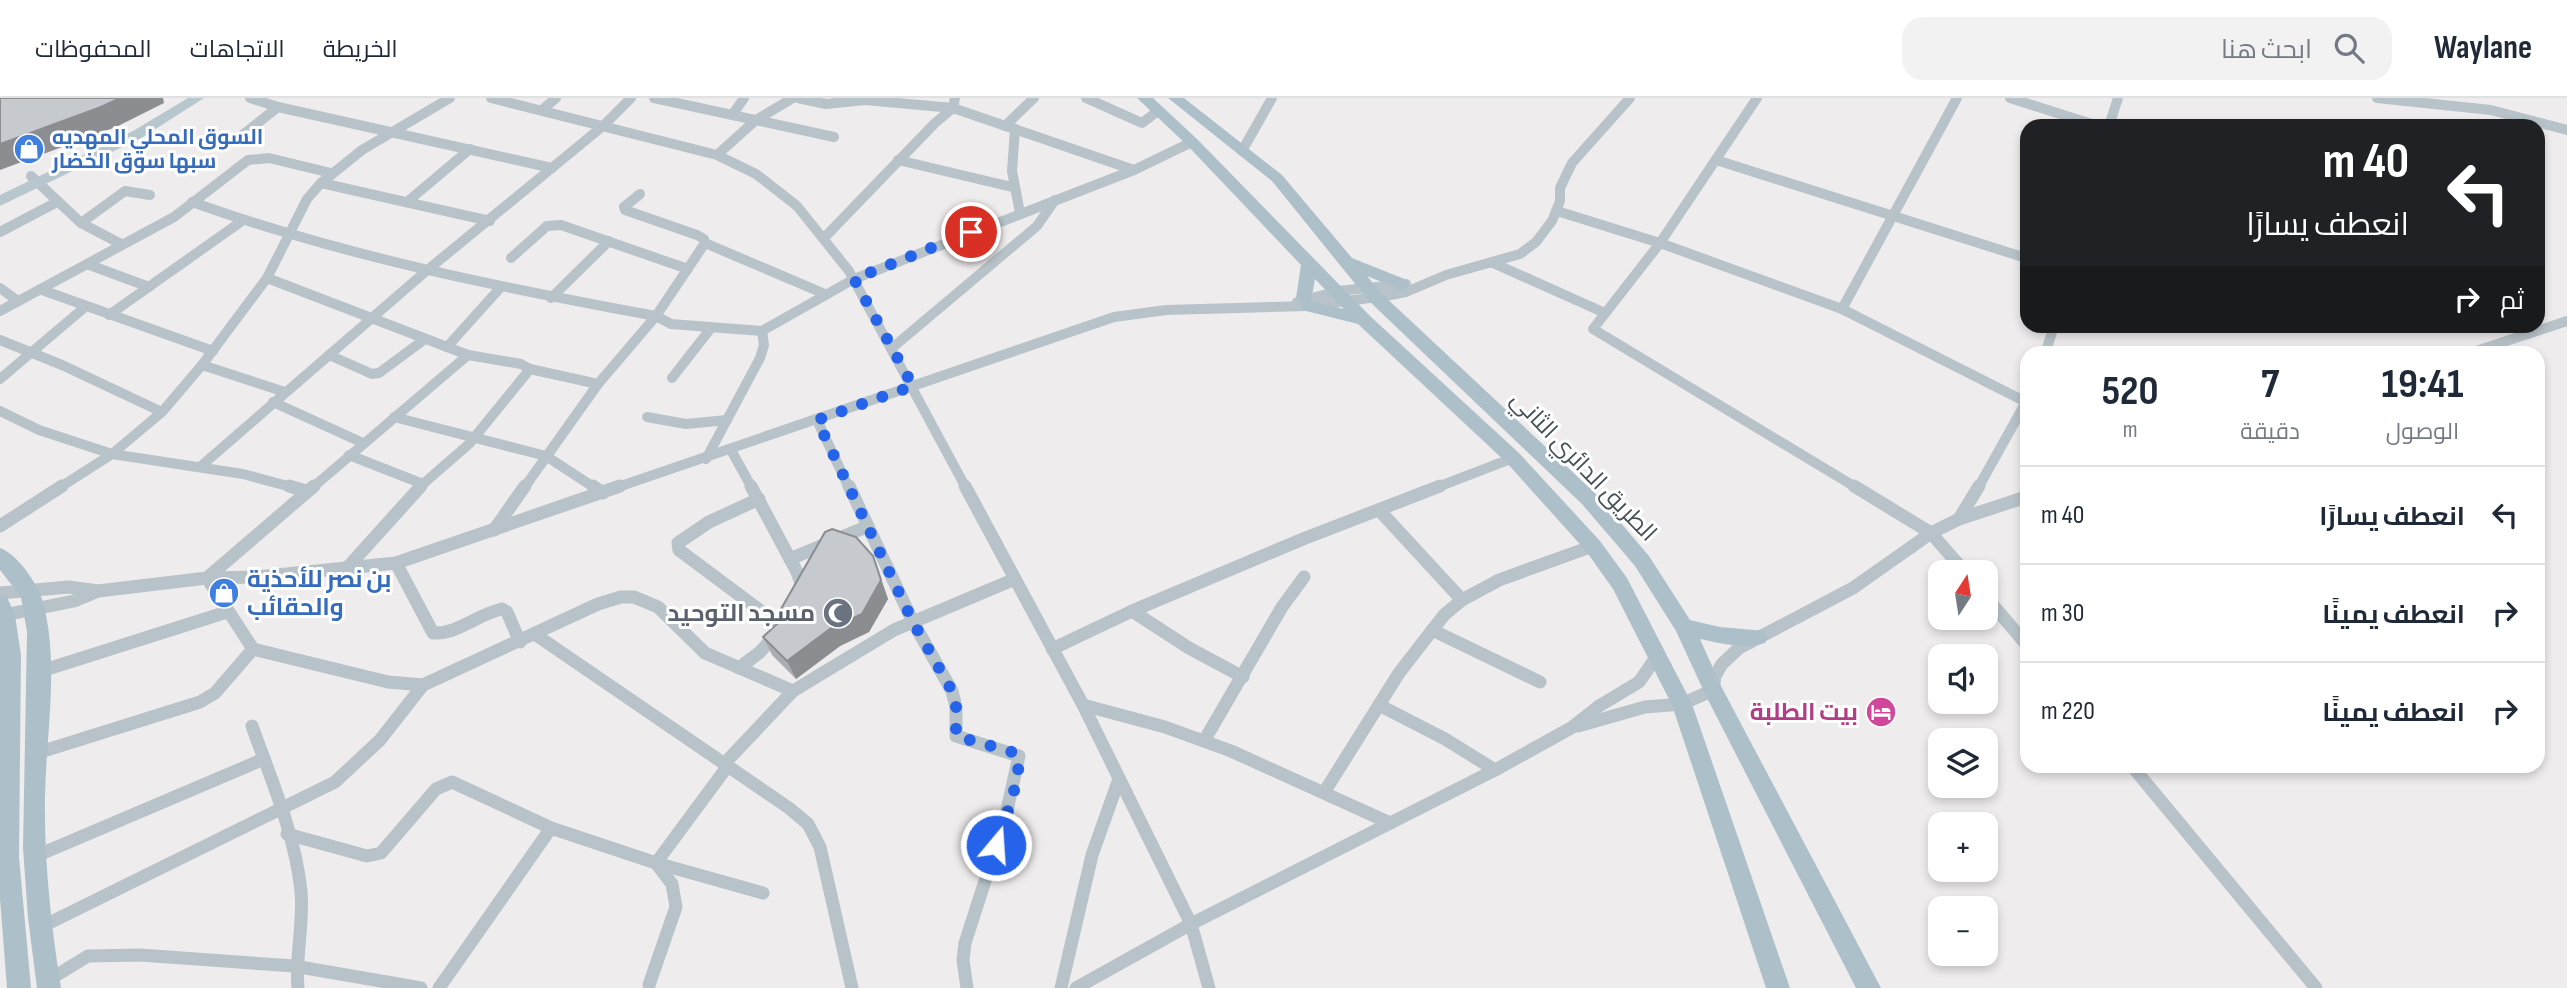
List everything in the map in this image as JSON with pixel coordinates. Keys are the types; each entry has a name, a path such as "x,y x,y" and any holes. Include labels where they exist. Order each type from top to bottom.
{"main road":[{"path":"0,201 180,98"},
{"path":"0,190 35,180 138,134 197,98"},
{"name":"الطريق الدائري الثاني","path":"1175,98 1277,178 1371,293 1589,499 1642,561 1684,627 1713,690 1869,988"},
{"name":"الطريق الدائري الثاني","path":"1151,104 1192,142 1364,320 1513,458 1593,546 1631,603 1682,704 1778,988"},
{"path":"1342,259 1401,284"},
{"path":"1310,262 1302,303 1364,320"},
{"path":"0,556 27,589 35,609 38,672 34,801 38,922 48,984"},
{"path":"2,612 11,655 6,926 19,988"},
{"path":"1684,627 1720,635 1758,637"}],"street":[{"path":"250,98 278,107 552,168"},
{"path":"0,526 111,454 162,412 213,351 267,278 307,199 321,183 331,173 394,131 450,98"},
{"path":"491,98 717,155 778,188 824,238 854,279 1083,705 1191,925 1209,988"},
{"path":"542,110 556,98"},
{"path":"200,467 425,272 603,125 631,98"},
{"path":"654,98 834,137"},
{"path":"733,114 744,98"},
{"path":"717,155 756,120 793,98 826,104 866,99 954,103 1010,127 1134,170"},
{"path":"1020,213 1012,187 1010,127 1034,98"},
{"path":"1086,98 1142,123 1151,104"},
{"path":"1242,151 1272,98"},
{"path":"0,593 69,587 98,591 207,578 257,578 396,563 1114,317 1166,310 1302,303 1371,293 1406,292 1422,284 1493,263 1531,248 1545,232 1557,211 1560,188 1572,163 1630,98"},
{"path":"1758,98 1660,243 1594,324 1595,331 1931,533 1955,560"},
{"path":"1842,309 1957,98"},
{"path":"2010,98 2076,119"},
{"path":"2111,119 2118,98"},
{"path":"2378,98 2437,101 2528,119"},
{"path":"824,238 954,103"},
{"path":"240,137 278,107"},
{"path":"2545,124 2567,130"},
{"path":"192,202 242,221 425,272 656,316 671,324 762,331 854,279 1134,170 1192,142"},
{"path":"407,202 470,149"},
{"path":"0,311 174,217 248,160 269,158 331,173"},
{"path":"898,160 1012,187"},
{"path":"1716,160 2020,256"},
{"path":"35,180 80,223 121,244"},
{"path":"321,183 490,221"},
{"path":"80,223 125,191 150,195"},
{"path":"640,194 624,207 625,210 697,235 704,239 705,243 825,293"},
{"path":"892,348 1037,226 1055,199"},
{"path":"0,232 57,202"},
{"path":"1557,211 1660,243 1842,309 2020,399"},
{"path":"109,315 242,221"},
{"path":"511,258 552,225 561,225 688,269"},
{"path":"551,298 610,241"},
{"path":"494,530 598,384 656,316 705,243"},
{"path":"1493,263 1605,313"},
{"path":"87,264 149,287"},
{"path":"267,278 468,355 521,364 530,369 598,384"},
{"path":"1371,293 1401,284 1422,284"},
{"path":"0,288 18,301"},
{"path":"447,347 500,288"},
{"path":"42,290 213,351"},
{"path":"0,379 85,307"},
{"path":"2545,328 2567,321"},
{"path":"673,378 711,327"},
{"path":"706,459 760,358 764,345 762,331"},
{"path":"2491,346 2531,333"},
{"path":"329,355 372,374 379,373 425,339"},
{"path":"0,340 33,351 162,412"},
{"path":"207,578 468,355"},
{"path":"202,365 285,392"},
{"path":"347,568 423,484 475,436 530,369"},
{"path":"273,402 363,443"},
{"path":"0,411 39,430 111,454 243,474 306,491"},
{"path":"1959,519 2020,414"},
{"path":"394,417 547,456 603,493"},
{"path":"647,417 686,424 727,420"},
{"path":"817,420 866,527 954,698 956,736 1016,753 1019,757 1005,819 965,943 963,960 967,988"},
{"path":"731,450 801,583 788,614 760,652 739,668"},
{"path":"349,455 423,484"},
{"path":"1052,649 1132,611 1303,540 1513,458"},
{"path":"759,499 709,522 678,543 679,550 788,614"},
{"path":"1571,728 1645,707 1682,704 1713,690 1715,676 1721,664 1739,648 1853,588 1931,533 1959,519 2020,499"},
{"path":"1380,511 1462,600"},
{"path":"790,559 866,527"},
{"path":"1325,791 1379,705 1444,615 1462,600 1499,580 1593,546"},
{"path":"396,563 433,633 447,633 477,616 502,609 507,612 520,642"},
{"path":"1204,741 1282,607 1304,577"},
{"path":"207,578 253,649 388,682 423,685"},
{"path":"656,863 726,766 793,691 860,650 913,622 1015,579"},
{"path":"2,612 74,601 98,591"},
{"path":"6,926 38,922 335,782 351,770 380,740 423,685 598,604 621,597 634,597 658,607 705,653 793,691"},
{"path":"38,672 227,611"},
{"path":"1132,611 1189,648 1243,677"},
{"path":"1998,611 2020,637"},
{"path":"1432,630 1540,682"},
{"path":"536,635 789,808 808,824 817,838 852,988"},
{"path":"37,753 200,702 215,694 253,649"},
{"path":"1076,988 1191,925 1495,770 1571,728 1639,682 1657,656"},
{"path":"1083,705 1204,741 1325,791 1390,823"},
{"path":"1379,705 1445,739 1495,770"},
{"path":"252,726 287,834 301,888 302,909 295,966 298,988"},
{"path":"36,856 264,759"},
{"path":"2138,773 2316,988"},
{"path":"1061,988 1095,841 1104,809 1119,779"},
{"path":"287,834 368,856 381,853 436,789 452,782 551,828 656,863 762,893"},
{"path":"439,988 551,828"},
{"path":"652,987 676,907 672,884 656,863"},
{"path":"48,984 82,958 93,955 295,966 421,988"}],"building":[{"path":"0,98 120,98 0,144"},
{"name":"مسجد التوحيد","path":"832,529 856,537 873,556 881,580 862,614 831,628 787,661 763,637 790,612 781,609 825,532"}],"place":[{"name":"السوق المحلي المهديه سبها سوق الخضار","path":"29,149"},
{"name":"بن نصر للأحذية والحقائب","path":"224,593"},
{"name":"مسجد التوحيد","path":"838,613"},
{"name":"بيت الطلبة","path":"1881,712"}],"route":[{"path":"971,232 854,279 913,386 817,420 858,512 913,622 952,691 956,707 956,736 1016,753 1019,757 1018,770 996,845"}]}
